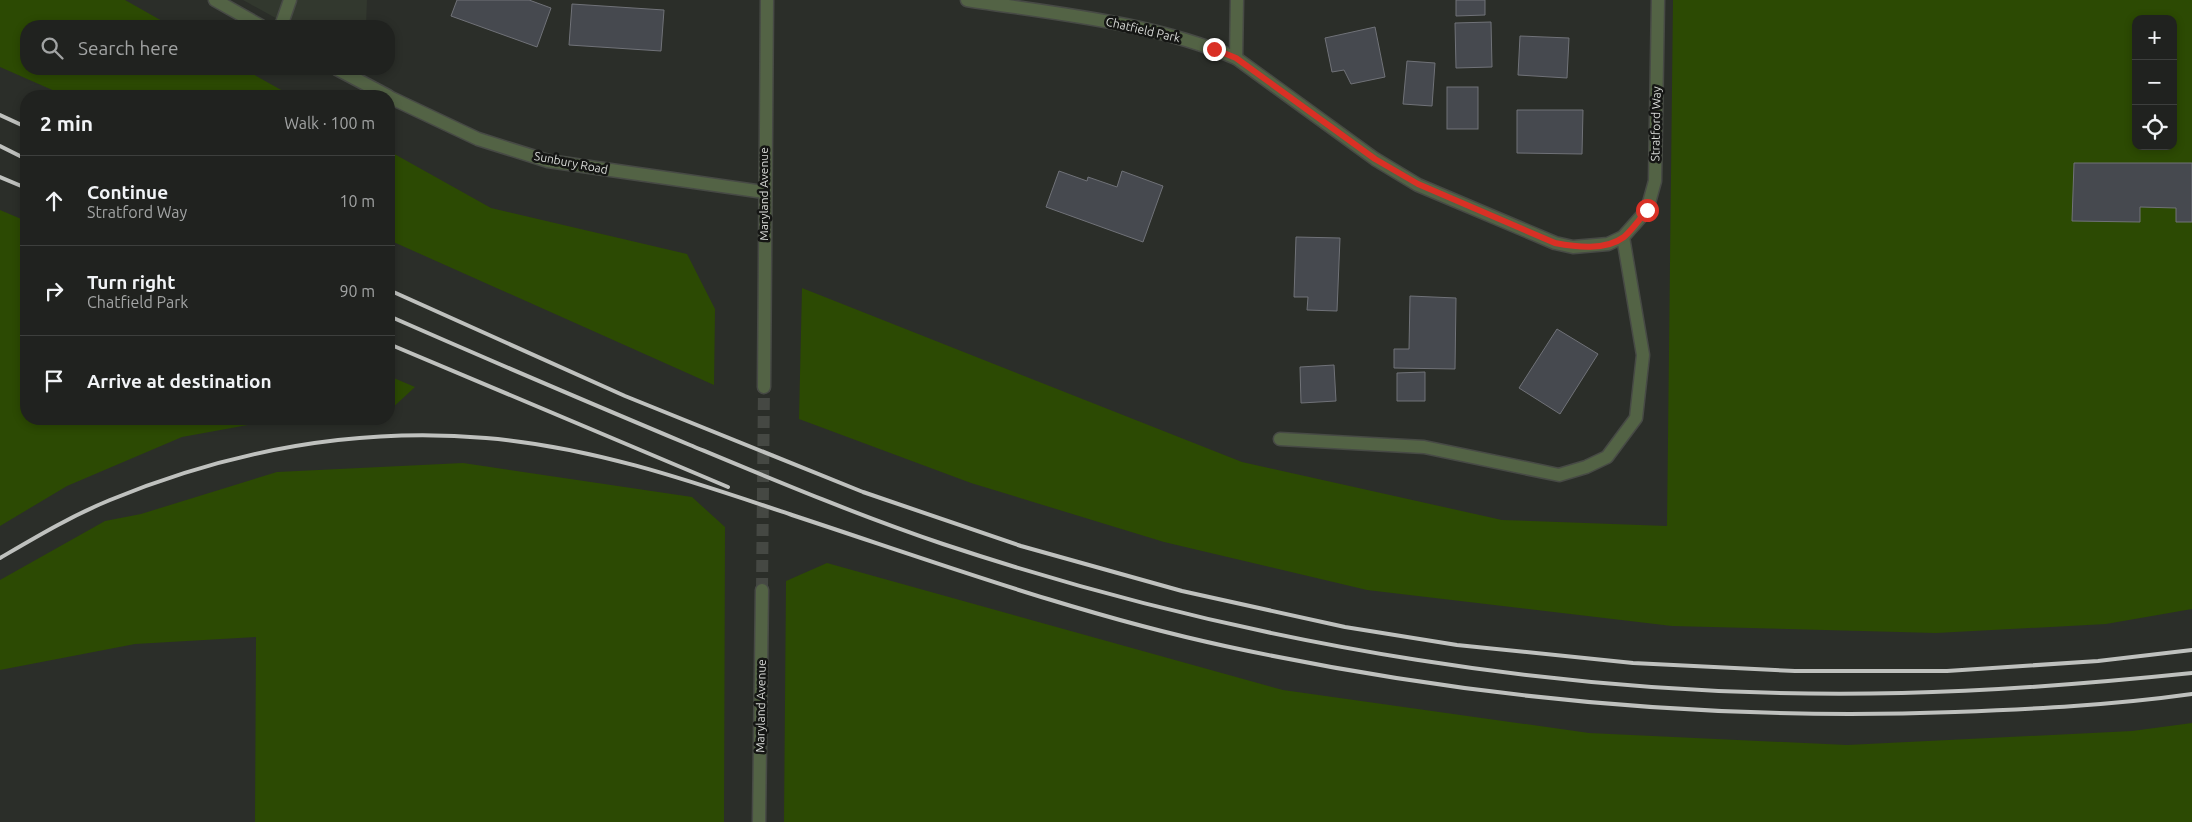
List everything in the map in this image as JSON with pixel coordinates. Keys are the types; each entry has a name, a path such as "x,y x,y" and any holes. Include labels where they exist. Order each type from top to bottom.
{"street":[{"path":"215,0 250,20"},
{"path":"283,20 290,0"},
{"name":"Maryland Avenue","path":"764,387 764,192 767,0"},
{"name":"Chatfield Park","path":"967,0 1081,16 1160,33 1214,49 1236,58 1367,154 1418,184 1555,243 1573,247 1592,246 1608,244 1623,237"},
{"path":"1236,58 1237,0"},
{"name":"Stratford Way","path":"1623,237 1647,210 1655,181 1658,0"},
{"name":"Sunbury Road","path":"348,75 375,90"},
{"name":"Sunbury Road","path":"395,100 478,139 548,161 764,192"},
{"path":"1280,439 1424,447 1559,475 1586,467 1607,457 1636,418 1643,355 1623,237"},
{"name":"Maryland Avenue","path":"759,822 762,590"}],"shaded area":[{"path":"243,0 367,0 366,20 279,20"}],"green space":[{"path":"0,0 125,0 160,20 20,20 20,75 255,75 281,90 52,90 0,67"},
{"path":"1673,0 2192,0 2192,609 2106,624 1936,633 1672,626 1367,590 1164,542 971,483 799,419 802,288 1242,462 1502,520 1667,526"},
{"path":"395,154 491,208 687,254 715,309 714,385 395,243"},
{"path":"0,210 20,218 20,425 248,425 182,437 67,486 0,526"},
{"path":"395,379 415,387 395,405"},
{"path":"463,463 692,497 725,527 724,822 255,822 256,637 135,644 0,670 0,580 105,521 141,514 277,472"},
{"path":"827,563 1283,690 1589,733 1847,745 2132,731 2192,723 2192,822 784,822 786,581"}],"building":[{"path":"457,0 529,0 551,8 537,47 451,16"},
{"path":"1456,0 1485,0 1485,15 1456,16"},
{"path":"572,4 664,10 661,51 569,45"},
{"path":"1491,22 1492,67 1456,68 1455,23"},
{"path":"1375,27 1385,77 1351,84 1344,70 1332,72 1325,38"},
{"path":"1520,36 1569,38 1567,78 1518,75"},
{"path":"1407,61 1435,63 1432,106 1403,104"},
{"path":"1447,87 1478,87 1478,129 1447,129"},
{"path":"1517,110 1583,110 1582,154 1517,153"},
{"path":"2074,163 2192,163 2192,222 2176,222 2176,208 2140,207 2140,222 2072,221"},
{"path":"1059,171 1087,181 1088,177 1117,187 1122,171 1163,186 1143,242 1046,207"},
{"path":"1296,237 1340,238 1337,311 1307,310 1308,297 1294,297"},
{"path":"1410,296 1456,298 1455,369 1394,368 1394,349 1409,349"},
{"path":"1557,329 1598,354 1560,414 1519,388"},
{"path":"1334,365 1336,401 1301,403 1300,367"},
{"path":"1425,372 1425,401 1397,401 1397,373"}],"tunnel":[{"path":"762,590 764,387"}],"railway":[{"path":"0,115 20,124"},
{"path":"0,146 20,156"},
{"path":"0,177 20,185"},
{"path":"395,293 625,396 863,492 1021,546 1182,591 1345,627 1457,645 1633,663 1795,671 1947,671 2098,661 2192,650"},
{"path":"395,319 721,458 911,533 1059,580 1177,611 1296,638 1416,660 1538,676 1659,687 1781,693 1902,693 1975,690 2192,673"},
{"path":"395,347 728,487"},
{"path":"0,558 96,506 155,483 201,468 247,456 342,440 438,435 526,442 603,457 717,490 1007,586 1115,619 1225,646 1406,680 1588,702 1771,713 1863,714 1985,711 2104,704 2192,694"}],"route":[{"path":"1214,49 1236,58 1320,121 1375,159 1418,184 1555,243 1573,247 1608,244 1623,237 1647,210"}]}
